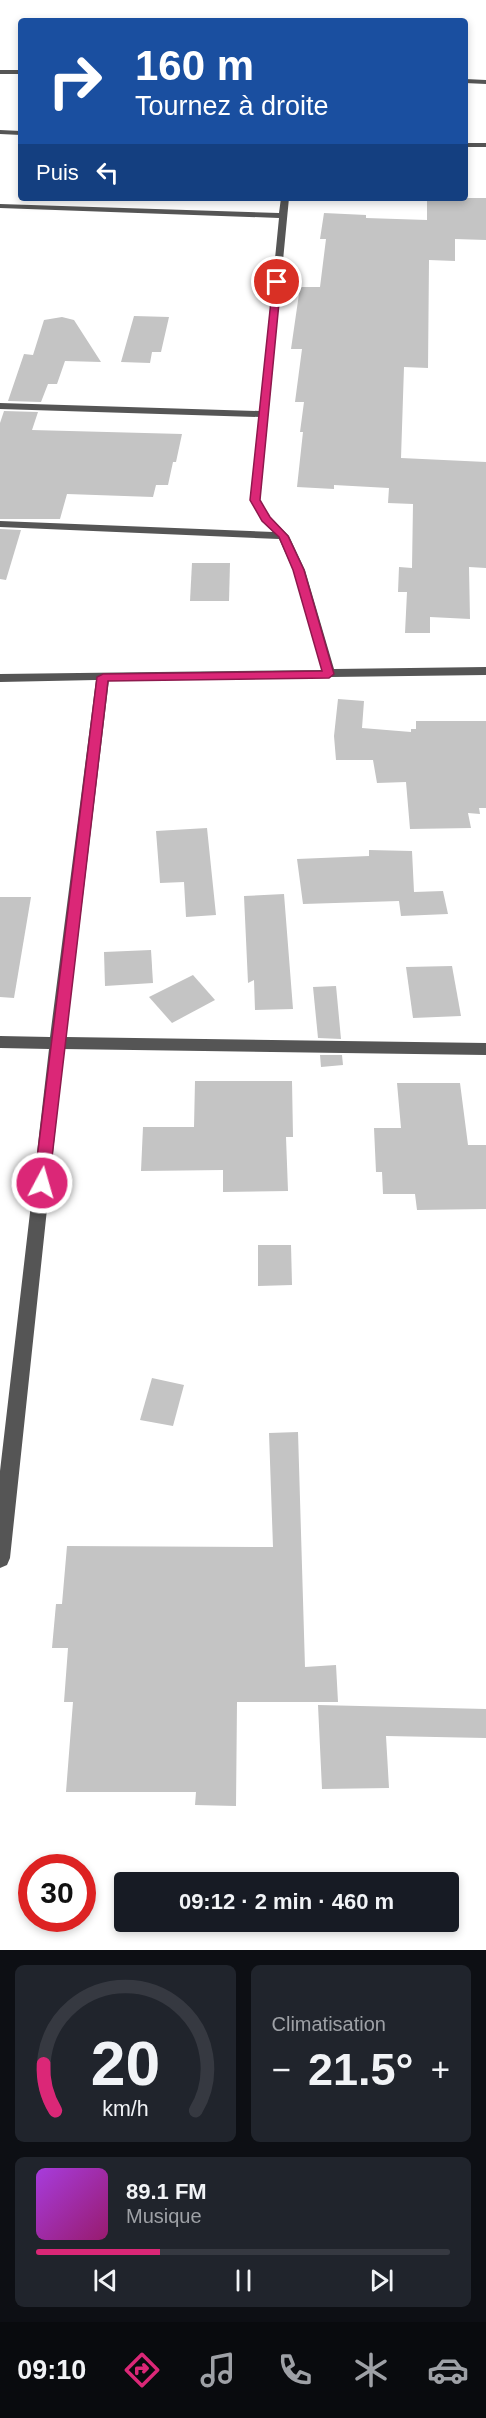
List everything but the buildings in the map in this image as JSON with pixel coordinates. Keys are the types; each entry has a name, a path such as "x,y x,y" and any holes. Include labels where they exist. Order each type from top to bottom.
{"street":[{"path":"0,72 18,72"},
{"path":"468,81 486,82"},
{"path":"0,132 18,133"},
{"path":"468,145 486,145"},
{"path":"284,201 255,500 266,519 283,536 299,570 329,674"},
{"path":"0,206 282,216"},
{"path":"0,405 265,414"},
{"path":"0,524 283,536"},
{"path":"0,678 486,673"},
{"path":"0,1558 57,1043 103,677"},
{"path":"0,1042 486,1049"}],"route":[{"path":"42,1183 57,1043 103,677 329,674 299,570 283,536 266,519 255,500 277,282"}]}
